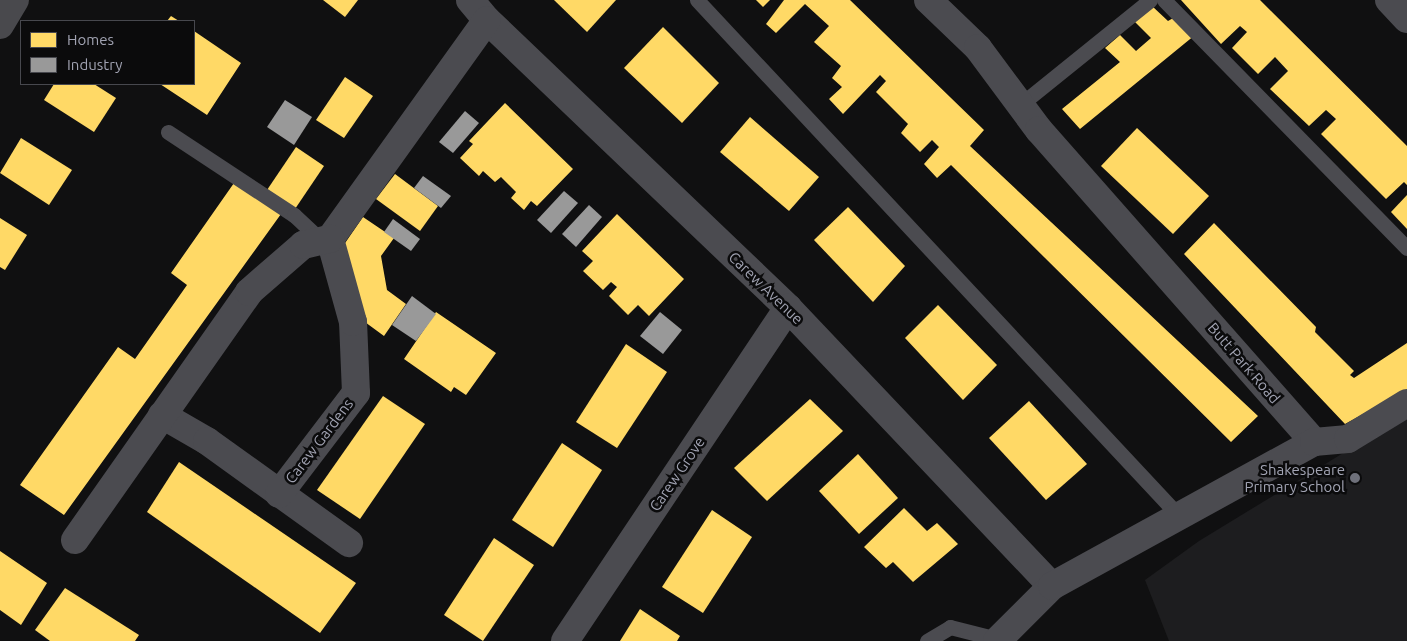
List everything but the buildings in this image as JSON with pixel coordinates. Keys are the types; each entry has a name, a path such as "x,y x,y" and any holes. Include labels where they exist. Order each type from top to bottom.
{"main road":[{"path":"0,25 14,0"}],"street":[{"name":"Butt Park Road","path":"928,0 978,48 1020,105 1314,442"},
{"path":"1390,0 1407,19"},
{"path":"76,540 249,292 303,245 326,240 478,10"},
{"name":"Carew Avenue","path":"478,10 788,308 1052,586"},
{"name":"Carew Gardens","path":"279,494 356,393 352,322 326,240"},
{"name":"Carew Grove","path":"565,641 788,308"},
{"path":"997,640 1052,586 1314,442 1348,439 1407,403"},
{"name":"Carew Gardens","path":"162,415 207,441 349,543"}],"lane":[{"path":"697,0 1179,516"},
{"path":"1020,105 1150,0"},
{"path":"1164,0 1407,248"},
{"path":"168,132 294,215 326,240"},
{"path":"927,641 950,627 997,640"}],"shaded area":[{"name":"Shakespeare Primary School","path":"1407,414 1407,641 1169,641 1145,580 1199,541"}],"place":[{"name":"Shakespeare Primary School","path":"1355,478"}]}
